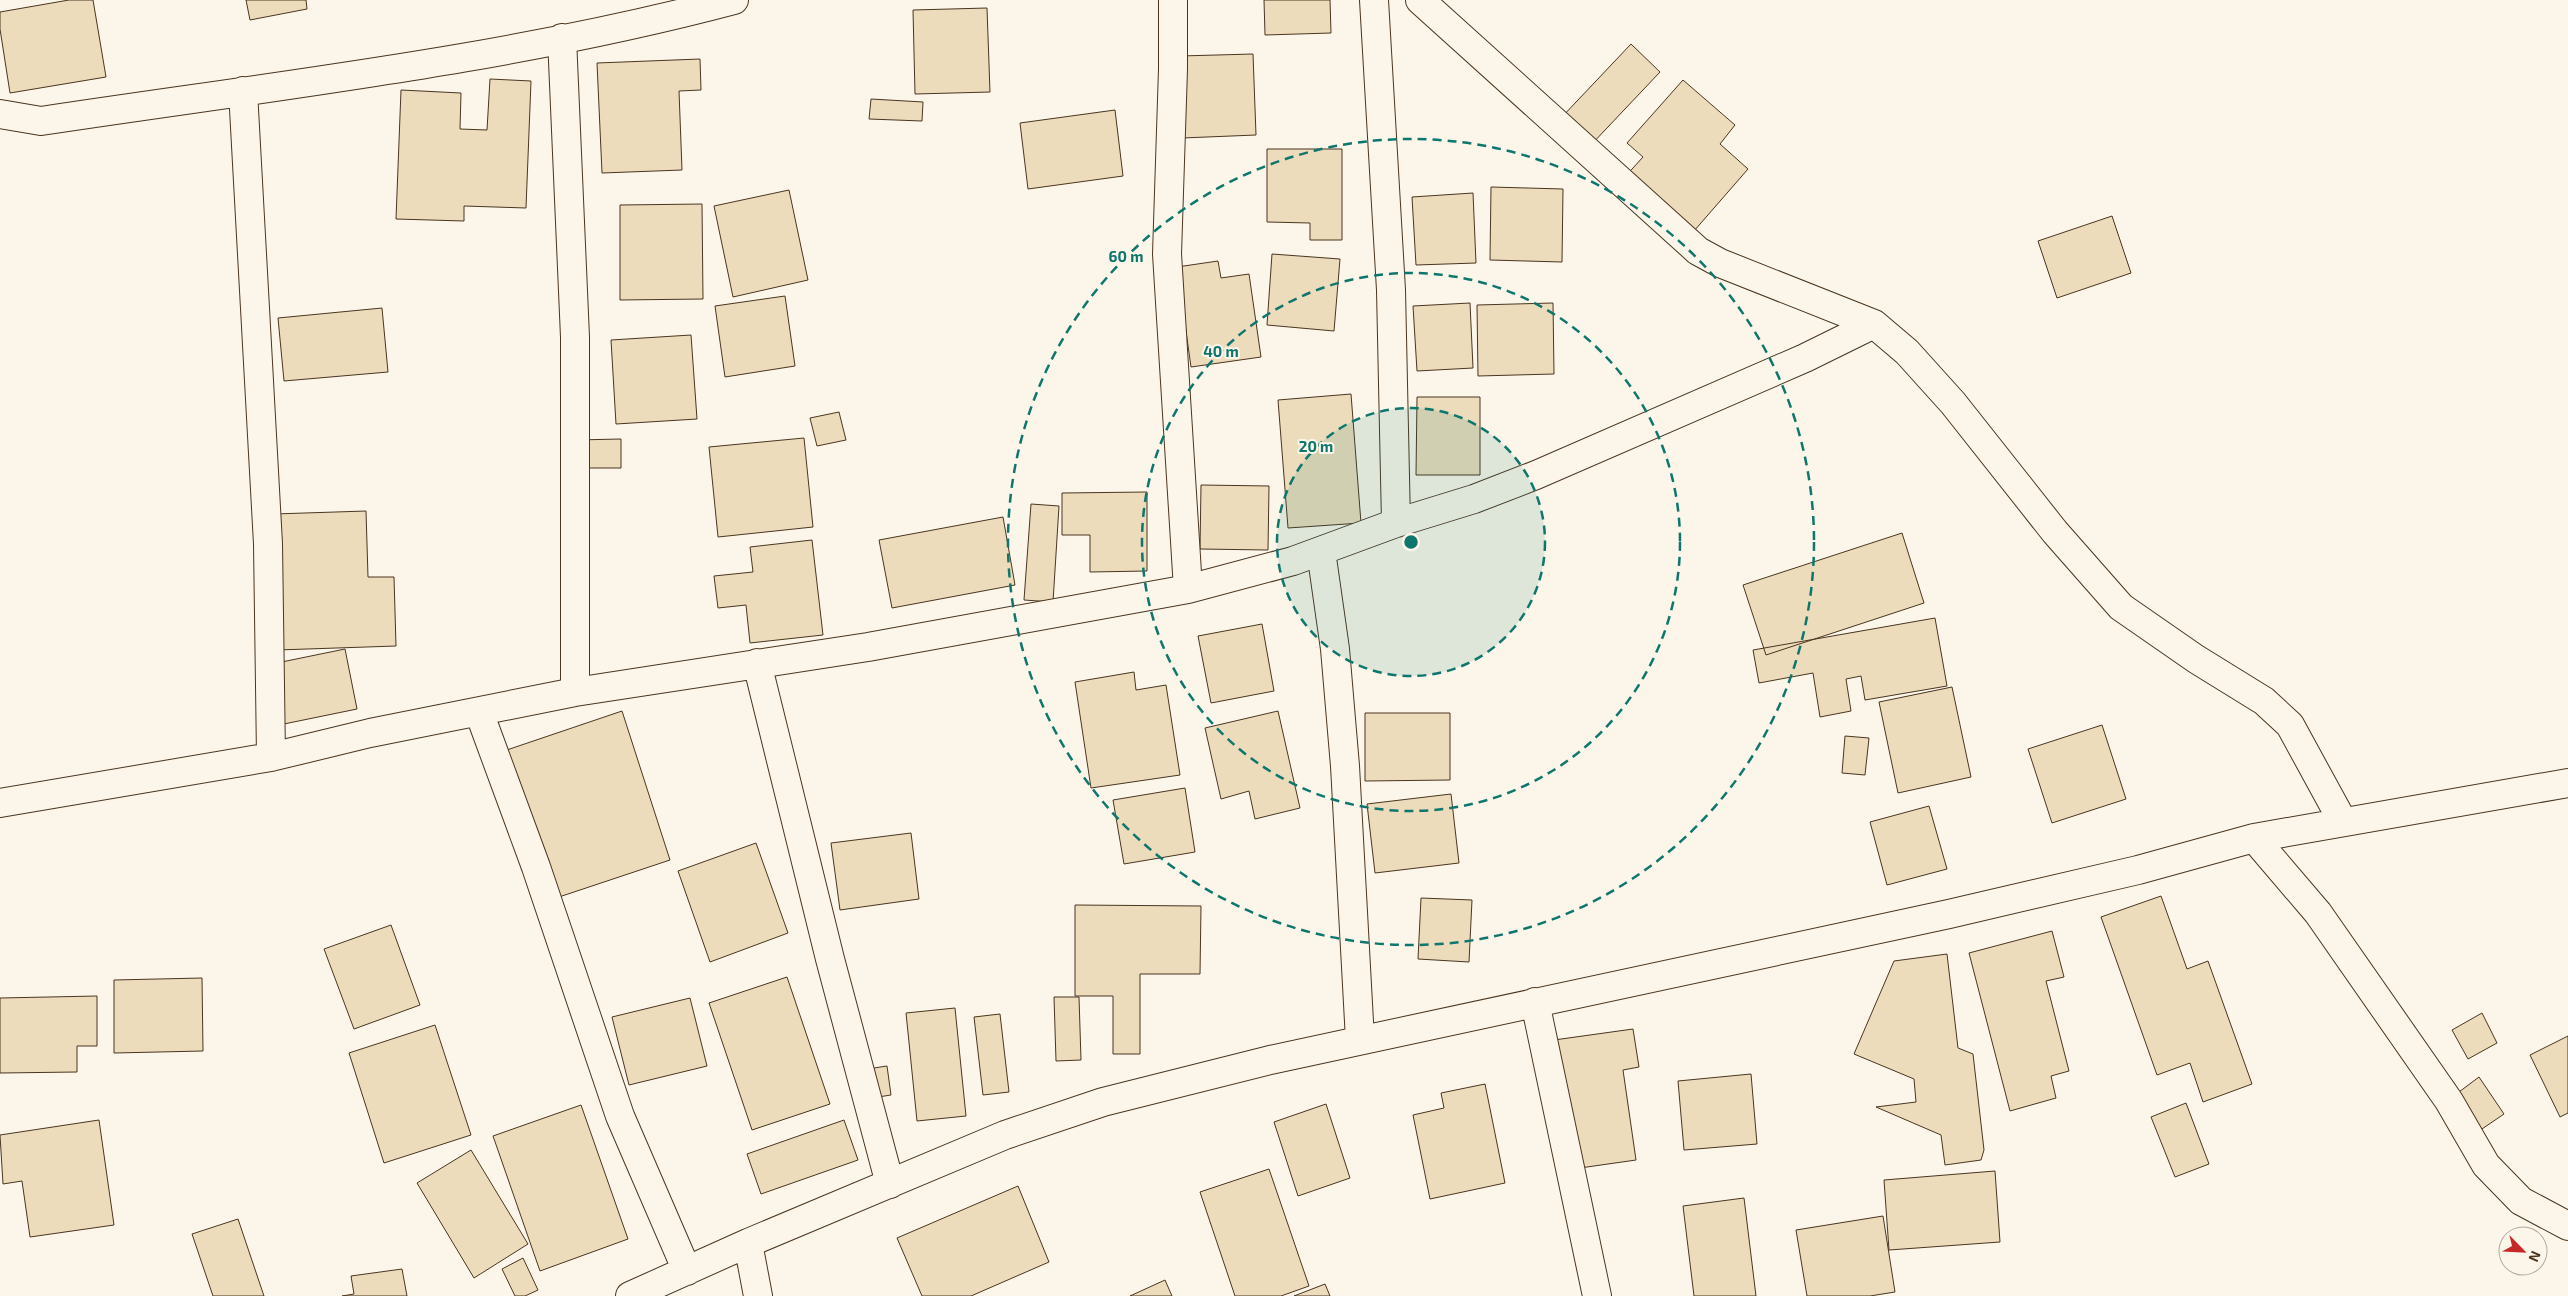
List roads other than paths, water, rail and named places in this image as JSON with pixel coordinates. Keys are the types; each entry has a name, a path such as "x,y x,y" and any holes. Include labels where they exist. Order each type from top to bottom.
{"street":[{"path":"0,114 42,121 243,91 480,54 687,12 734,0"},
{"path":"1173,0 1173,69 1167,254 1188,589"},
{"path":"1374,0 1391,290 1396,523"},
{"path":"1420,0 1698,251 1720,263 1874,324 1907,352 1953,403 2055,532 2121,606 2196,659 2264,701 2290,725 2343,822"},
{"path":"562,38 575,337 575,692"},
{"path":"243,91 268,544 271,757"},
{"path":"0,803 271,757 370,733 575,692 877,645 1188,589 1321,551 1396,523 1474,499 1536,475 1806,358 1874,324"},
{"path":"1321,551 1335,649 1345,766 1360,1040"},
{"path":"757,663 830,958 890,1184"},
{"path":"479,712 536,867 620,1116 687,1271"},
{"path":"630,1296 748,1243 1005,1135 1103,1102 1270,1060 1360,1040 1949,914 2138,870 2254,838 2568,783"},
{"path":"2254,838 2318,913 2449,1101 2486,1165 2521,1201 2568,1226"},
{"path":"1535,1002 1597,1296"},
{"path":"748,1243 758,1296"}]}
